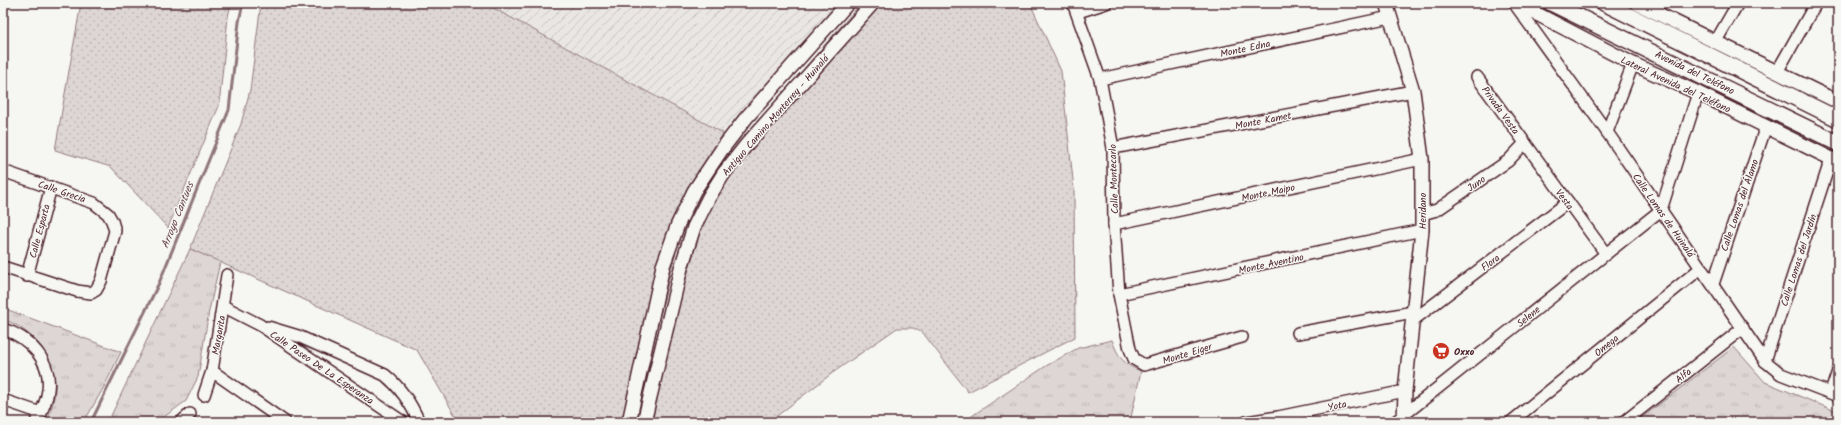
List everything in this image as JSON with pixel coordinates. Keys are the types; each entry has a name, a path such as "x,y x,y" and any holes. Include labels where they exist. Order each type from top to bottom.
{"main road":[{"name":"Avenida del Teléfono","path":"1551,3 1838,142"},
{"name":"Avenida del Teléfono","path":"1604,3 1838,119"}],"street":[{"name":"Antiguo Camino Monterrey - Huinalá","path":"629,422 663,266 678,224 694,191 722,149 746,118 848,3"},
{"name":"Antiguo Camino Monterrey - Huinalá","path":"644,422 681,268 694,228 709,197 724,173 747,144 873,3"},
{"name":"Heridano","path":"1386,3 1413,91 1422,159 1422,230 1401,420"},
{"name":"Lateral Avenida del Teléfono","path":"1515,3 1633,64 1698,93 1835,161"},
{"name":"Calle Lomas de Huinalá","path":"1515,3 1713,284 1764,361 1781,374 1835,394"},
{"path":"1636,3 1657,8 1716,42 1777,72 1837,98"},
{"path":"1716,42 1738,3"},
{"path":"1777,72 1816,3"},
{"path":"1076,8 1101,4"},
{"name":"Calle Montecarlo","path":"1076,8 1100,79 1113,148 1114,224 1119,294 1130,349 1134,359"},
{"name":"Monte Edna","path":"1100,79 1390,17"},
{"path":"1607,132 1633,64"},
{"name":"Privada Vesta","path":"1477,77 1525,144"},
{"name":"Monte Kamet","path":"1113,148 1413,91"},
{"path":"1661,210 1698,93"},
{"name":"Calle Lomas del Álamo","path":"1713,284 1766,126"},
{"name":"Vesta","path":"1525,144 1606,254"},
{"name":"Juno","path":"1422,214 1437,210 1444,206 1508,161 1525,144"},
{"name":"Monte Maipo","path":"1114,224 1422,159"},
{"name":"Calle Lomas del Jardín","path":"1764,361 1835,161"},
{"name":"Calle Grecia","path":"3,171 94,203 108,214 115,231 101,281 96,290 91,293 84,294 3,267"},
{"name":"Calle Esparta","path":"27,276 51,187"},
{"name":"Flora","path":"1412,316 1568,202"},
{"name":"Selene","path":"1401,420 1661,210"},
{"name":"Monte Aventino","path":"1119,294 1422,230"},
{"name":"Omega","path":"1512,422 1701,268"},
{"name":"Margarita","path":"204,395 212,371 227,275"},
{"name":"Calle Paseo De La Esperanza","path":"223,306 260,325 403,422"},
{"path":"1298,333 1412,316"},
{"name":"Calle Paseo De La Esperanza","path":"260,325 298,336 385,375 394,382 406,397 419,422"},
{"path":"3,328 12,331 26,340 39,354 45,364 48,376 48,390 39,417 3,400"},
{"name":"Alfa","path":"1624,422 1743,328"},
{"name":"Monte Eiger","path":"1134,359 1144,365 1242,337"},
{"path":"212,371 286,422"},
{"path":"1835,394 1838,371"},
{"name":"Yota","path":"1246,422 1275,420 1404,391"},
{"path":"182,422 190,414"}],"shaded area":[{"path":"483,3 845,3 723,133"}],"green space":[{"path":"81,3 231,3 228,17 219,106 168,228 111,167 55,150"},
{"path":"261,3 484,3 723,133 686,209 634,422 459,422 417,350 190,249 241,124 250,90"},
{"path":"861,3 1030,3 1061,71 1074,189 1075,337 968,392 923,333 913,328 897,328 831,374 769,422 652,422 673,322 709,202 743,139"},
{"path":"190,249 220,262 209,311 198,377 186,401 157,422 108,422"},
{"path":"3,308 121,352 104,387 84,422 46,422 54,399 55,388 52,367 41,347 32,337 15,324 3,320"},
{"path":"1112,340 1122,360 1135,369 1141,371 1130,422 963,422 1046,366 1078,348"},
{"path":"1734,347 1765,382 1838,412 1838,421 1636,422"}],"waterway":[{"name":"Arroyo Cantues","path":"91,422 159,283 229,110 239,22 243,3"}],"place":[{"name":"Oxxo","path":"1441,351"}]}
